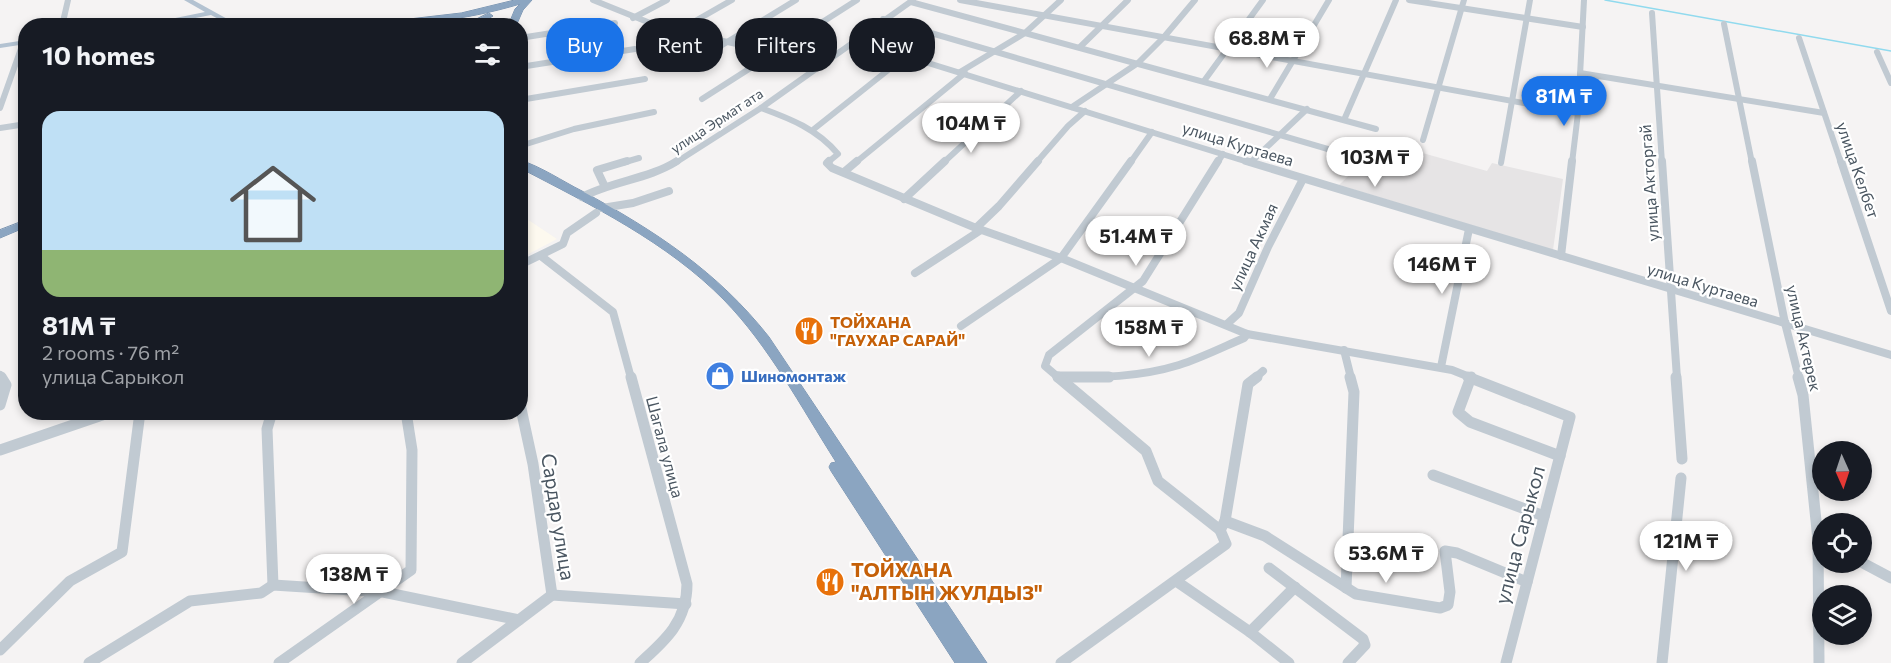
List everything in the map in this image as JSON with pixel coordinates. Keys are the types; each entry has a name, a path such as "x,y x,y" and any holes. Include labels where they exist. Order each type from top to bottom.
{"highway":[{"path":"426,18 497,9 525,0"},
{"path":"483,18 525,0"},
{"path":"515,18 525,0"},
{"path":"472,13 482,14 482,18"},
{"path":"528,167 582,197 599,211 680,265 714,292 733,312 756,342 965,663"},
{"path":"528,175 599,211 686,262 741,309 764,340 978,663"},
{"path":"0,234 18,226"},
{"path":"0,239 18,232"}],"main road":[{"path":"177,0 216,18"},
{"path":"188,0 213,18"},
{"path":"189,18 208,15"},
{"path":"193,18 208,15"},
{"path":"0,47 18,45"}],"street":[{"path":"64,18 68,0"},
{"path":"633,18 667,0"},
{"path":"700,18 732,0"},
{"path":"723,45 796,0"},
{"path":"830,18 857,0"},
{"path":"960,0 1578,113"},
{"path":"970,18 994,0"},
{"path":"844,172 962,72 1025,33 1061,0"},
{"path":"1080,47 1128,0"},
{"path":"1072,107 1138,63 1164,38 1195,0"},
{"path":"1204,81 1263,0"},
{"path":"1270,99 1329,0"},
{"path":"1344,120 1396,0"},
{"path":"1409,0 1582,27"},
{"path":"1424,140 1437,87 1464,0"},
{"path":"1501,163 1530,0"},
{"path":"1561,256 1578,113 1584,0"},
{"path":"598,1 636,19"},
{"path":"912,1 1376,129"},
{"name":"улица Эрмат ата","path":"885,18 912,1"},
{"name":"улица Акторгай","path":"1652,13 1659,86 1682,459"},
{"name":"улица Актерек","path":"1724,24 1785,323 1803,395 1817,513"},
{"path":"528,37 546,34"},
{"path":"935,34 1362,159"},
{"name":"улица Келбет","path":"1799,38 1891,311"},
{"path":"723,42 735,45"},
{"path":"528,66 635,49"},
{"path":"1877,52 1891,83"},
{"path":"0,108 18,60"},
{"name":"улица Куртаева","path":"935,64 1303,179 1891,355"},
{"path":"702,99 746,72"},
{"name":"улица Эрмат ата","path":"582,197 605,187 667,168 761,108 810,72"},
{"path":"814,129 887,72"},
{"path":"1580,73 1824,113"},
{"path":"528,99 645,79"},
{"path":"904,199 1021,91"},
{"path":"761,108 814,129 828,140 838,154 826,163 827,166 978,229 1061,258 1247,334 1441,367 1471,376 1458,412 1460,416 1470,422 1560,456"},
{"path":"1251,162 1307,109"},
{"path":"915,273 978,229 1068,126 1085,111"},
{"path":"528,143 574,129 654,112"},
{"path":"0,128 18,125"},
{"path":"961,326 1061,258 1152,132"},
{"path":"1223,154 1143,281 1049,355 1046,366 1146,451 1158,481 1223,526 1265,536 1356,594 1440,608 1448,605 1450,592 1445,551 1457,553 1527,582"},
{"path":"605,187 597,170 639,158"},
{"name":"улица Акмая","path":"1227,324 1239,313 1268,247 1303,179"},
{"path":"528,262 563,244 567,233 599,211 669,191"},
{"path":"1441,367 1468,229"},
{"name":"Шагала улица","path":"541,256 613,312 687,584 686,604 682,618 673,634 640,663"},
{"path":"1058,377 1098,378 1150,372 1181,364 1244,338 1247,334"},
{"path":"1344,350 1354,392 1346,588"},
{"path":"1061,663 1227,544 1223,526 1248,384 1263,371"},
{"path":"0,375 6,385 0,405"},
{"name":"улица Сарыкол","path":"1471,376 1570,417 1506,663"},
{"path":"0,450 88,420"},
{"path":"0,650 70,581 122,552 139,420"},
{"path":"270,420 267,429 273,585"},
{"path":"279,663 383,592 411,570 412,450 407,420"},
{"name":"Сардар улица","path":"462,663 552,595 533,464 523,420"},
{"path":"1433,475 1544,516"},
{"path":"1662,663 1681,478"},
{"path":"1269,568 1363,639 1365,645 1348,663"},
{"path":"1872,568 1891,578"},
{"name":"улица Актерек","path":"1819,663 1820,573"},
{"path":"1176,580 1250,632 1289,663"},
{"path":"89,663 190,601 261,593 273,585 383,592 519,620"},
{"path":"1250,632 1294,587"},
{"path":"552,595 686,604"}],"shaded area":[{"path":"1383,142 1487,171 1492,163 1563,179 1553,250 1339,185"},
{"path":"528,220 557,239 528,254"}],"waterway":[{"path":"1605,0 1891,51"}],"place":[{"name":"ТОЙХАНА \"ГАУХАР САРАЙ\"","path":"809,331"},
{"name":"Шиномонтаж","path":"720,376"},
{"name":"ТОЙХАНА \"АЛТЫН ЖУЛДЫЗ\"","path":"830,582"}]}
